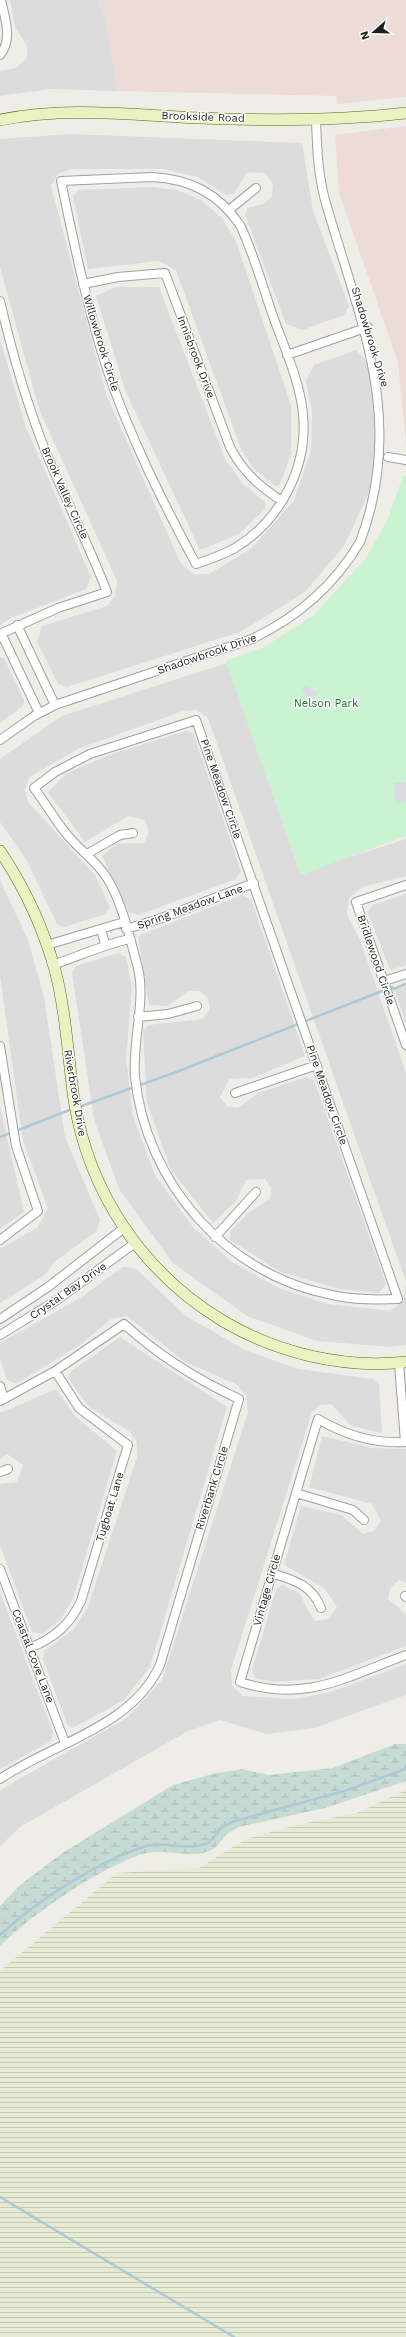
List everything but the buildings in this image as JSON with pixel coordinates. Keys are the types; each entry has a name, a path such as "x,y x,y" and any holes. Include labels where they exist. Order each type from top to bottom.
{"street":[{"path":"0,55 4,50 8,36 1,0"},
{"name":"Brookside Road","path":"0,120 28,115 82,113 316,120 406,113"},
{"name":"Shadowbrook Drive","path":"316,120 319,170 325,201 382,371"},
{"name":"Willowbrook Circle","path":"152,177 170,178 194,184 209,192 229,210 245,236 287,355 300,397 304,432 297,469 282,501 262,527 250,538 219,556 196,564 160,497 132,434 107,368 83,284 61,181 152,177"},
{"path":"229,210 256,188"},
{"name":"Innisbrook Drive","path":"83,284 118,277 165,273 230,447 242,466 255,482 282,501"},
{"name":"Brook Valley Circle","path":"0,301 11,348 34,422 58,480 90,546 107,592 17,625 0,634 39,713"},
{"path":"287,355 368,327"},
{"name":"Shadowbrook Drive","path":"0,740 39,713 55,705 252,640 290,619 324,590 350,558 369,526 377,505 388,460 406,460"},
{"path":"17,625 55,705"},
{"name":"Pine Meadow Circle","path":"196,720 254,883 398,1299 352,1298 306,1289 263,1271 215,1237 178,1195 157,1159 143,1119 135,1077 135,1038 140,984 129,939 114,890 107,877 68,835 34,788 60,769 90,754 196,720"},
{"path":"87,854 120,835 133,833"},
{"name":"Riverbrook Drive","path":"0,851 30,901 53,965 60,996 80,1128 95,1174 124,1228 135,1243 152,1264 187,1297 209,1312 256,1338 320,1358 346,1362 403,1362"},
{"name":"Spring Meadow Lane","path":"125,926 159,919 254,883"},
{"name":"Bridlewood Circle","path":"406,885 356,902 406,1045"},
{"path":"47,945 101,929 125,926"},
{"path":"101,929 105,944"},
{"path":"53,965 96,950 105,944 129,939"},
{"path":"384,981 406,974"},
{"path":"138,1017 168,1014 197,1006"},
{"path":"0,1046 16,1146 38,1211 0,1240"},
{"path":"235,1093 317,1065"},
{"path":"215,1237 256,1192"},
{"name":"Crystal Bay Drive","path":"0,1319 43,1291 124,1228"},
{"name":"Crystal Bay Drive","path":"0,1335 57,1300 135,1243"},
{"name":"Riverbank Circle","path":"0,1386 2,1400 55,1371 124,1324 159,1354 186,1372 239,1398 160,1665 147,1689 128,1708 0,1779"},
{"name":"Vintage Circle","path":"403,1362 405,1442 367,1439 348,1434 318,1419 240,1682 273,1690 307,1690 323,1686 406,1654"},
{"name":"Tugboat Lane","path":"30,1648 58,1634 75,1614 81,1602 128,1445 79,1408 55,1371"},
{"path":"0,1472 8,1469"},
{"path":"296,1493 353,1510 364,1520"},
{"name":"Coastal Cove Lane","path":"0,1569 65,1743"},
{"path":"272,1573 308,1587 317,1597 320,1608"}],"shaded area":[{"path":"10,0 98,0 106,21 118,91 51,89 0,96 0,71 16,68 27,58 27,46 15,27"},
{"path":"98,0 406,0 406,97 337,104 336,96 118,91 106,21"},
{"path":"406,126 406,444 398,362 339,193 335,135"},
{"path":"70,134 302,143 313,211 349,306 344,315 302,330 286,324 245,215 247,208 264,204 272,196 273,184 265,173 247,172 234,194 226,195 198,177 163,169 71,169 58,174 51,186 106,394 180,562 193,574 209,574 252,548 294,500 311,451 312,412 306,380 314,365 356,350 369,364 379,426 371,488 344,546 305,592 240,632 67,687 58,684 37,642 42,626 107,606 115,596 117,581 39,409 0,267 0,139"},
{"path":"152,187 177,190 201,200 222,218 236,241 291,405 291,453 280,485 275,486 254,469 241,449 176,270 159,261 88,269 73,196 78,190"},
{"path":"116,287 159,287 225,459 242,483 265,502 266,508 239,534 200,550 125,390 96,296"},
{"path":"0,339 26,427 91,577 86,589 11,618 0,625"},
{"path":"0,657 4,658 24,700 23,706 0,723"},
{"path":"227,663 300,873 406,839 406,876 362,887 349,898 347,915 360,940 406,1073 406,1282 208,718 197,710 183,711 80,748 29,777 25,790 28,802 95,875 110,907 106,914 64,927 57,924 27,861 0,822 0,759 62,716"},
{"path":"306,686 319,693 311,702 302,690"},
{"path":"186,731 193,733 241,871 236,879 138,915 129,912 102,856 116,844 144,843 149,832 145,820 128,816 85,842 48,792 67,773 112,754"},
{"path":"406,782 406,802 396,803 394,783"},
{"path":"0,880 28,940 44,997 65,1137 100,1220 97,1231 54,1262 46,1274 0,1303 0,1249 38,1227 48,1208 23,1141 0,976"},
{"path":"406,894 406,965 390,970 368,913 372,905"},
{"path":"242,895 251,899 305,1056 253,1078 229,1079 220,1097 227,1106 238,1108 258,1093 306,1077 314,1080 386,1284 379,1293 340,1289 281,1272 230,1240 230,1232 248,1213 270,1199 271,1188 265,1179 246,1180 236,1201 213,1223 171,1170 147,1103 143,1031 149,1025 203,1019 210,1009 208,998 200,991 188,991 168,1006 149,1005 138,936"},
{"path":"118,953 126,957 132,987 126,1058 133,1116 155,1175 192,1226 232,1262 279,1288 328,1304 390,1311 404,1300 406,1282 406,1345 390,1347 317,1341 247,1316 173,1263 119,1189 94,1119 72,973 76,966"},
{"path":"406,986 406,1023 395,991"},
{"path":"0,1106 24,1212 0,1229"},
{"path":"123,1267 135,1268 186,1316 245,1350 298,1369 373,1379 379,1385 382,1433 351,1426 331,1404 320,1405 312,1412 231,1670 232,1685 243,1696 293,1699 331,1692 406,1664 406,1695 314,1728 267,1734 220,1720 188,1731 20,1827 0,1846 0,1790 127,1718 162,1680 248,1412 246,1395 236,1384 185,1362 127,1316 111,1319 80,1345 16,1384 7,1380 0,1359 0,1343 80,1298"},
{"path":"120,1337 227,1407 150,1667 124,1700 73,1728 67,1724 43,1659 44,1651 74,1629 88,1607 137,1457 137,1442 129,1431 89,1407 68,1378 71,1371"},
{"path":"56,1389 75,1416 117,1451 73,1599 61,1619 42,1634 32,1632 0,1545 0,1484 17,1482 23,1465 7,1454 0,1459 0,1413"},
{"path":"322,1436 372,1448 406,1449 406,1583 399,1580 390,1588 388,1599 406,1614 406,1646 319,1679 272,1682 255,1678 252,1670 276,1589 283,1585 300,1594 315,1621 329,1619 337,1607 324,1588 284,1565 301,1506 341,1515 363,1534 374,1531 381,1521 372,1504 309,1487"},
{"path":"0,1592 53,1732 51,1741 0,1769"}],"green space":[{"name":"Nelson Park","path":"403,476 406,476 406,836 301,875 226,661 264,647 314,615 366,558 388,519"},
{"path":"395,1744 406,1744 406,1781 325,1808 238,1827 227,1835 215,1848 205,1853 187,1854 149,1852 139,1855 104,1871 66,1894 30,1920 0,1946 0,1906 20,1885 64,1852 173,1785 212,1774 241,1769 269,1775 333,1768"},
{"path":"406,1790 406,2337 0,2337 0,1971 117,1873 199,1868 246,1839 297,1825 357,1813"}],"waterway":[{"path":"79,1107 179,1071 392,987 394,989 406,984"},
{"path":"0,1137 72,1109"},
{"path":"0,1935 31,1909 69,1883 128,1852 146,1846 161,1844 186,1847 202,1845 209,1842 219,1830 232,1822 344,1791 406,1769"},
{"path":"0,2197 234,2337"}]}
